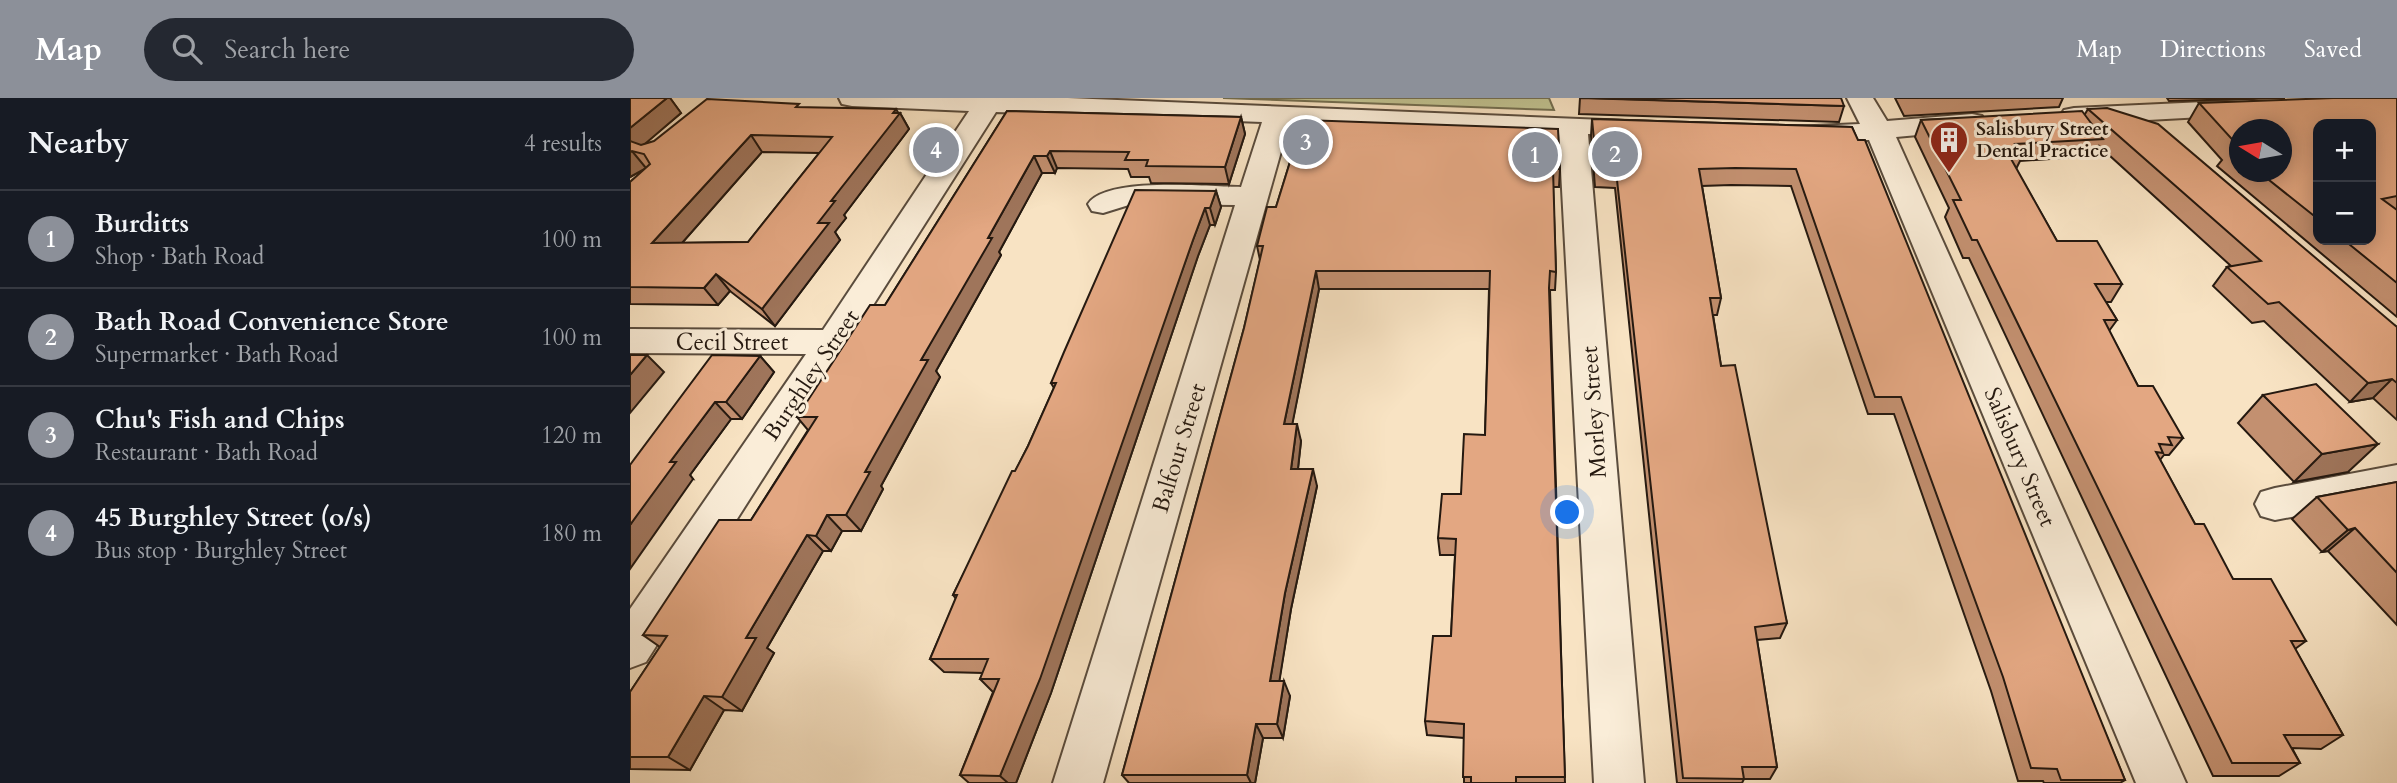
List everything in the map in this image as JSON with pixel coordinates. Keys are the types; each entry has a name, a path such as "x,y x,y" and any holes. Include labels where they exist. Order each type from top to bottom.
{"street":[{"path":"852,98 1668,128"},
{"name":"Burghley Street","path":"630,647 833,342 988,102"},
{"path":"2043,118 2131,108 2271,107"},
{"path":"2131,108 2163,139"},
{"name":"Balfour Street","path":"1078,783 1278,113"},
{"path":"1775,132 1869,115 1992,121"},
{"name":"Salisbury Street","path":"1869,115 2161,783"},
{"name":"Morley Street","path":"1573,125 1619,783"},
{"path":"1102,204 1129,195 1254,196"},
{"name":"Cecil Street","path":"630,341 833,342"},
{"path":"2275,504 2397,481"}],"green space":[{"path":"1223,98 1549,98 1554,110"}],"building":[{"path":"630,98 667,98 630,128"},
{"path":"1592,98 1841,98 1844,106"},
{"path":"2397,98 2397,196 2382,199 2397,210 2397,283 2350,245 2376,245 2376,119 2313,119 2313,215 2272,182 2292,182 2292,119 2229,119 2229,136 2199,103"},
{"path":"707,99 799,104 796,107 896,109 893,113 900,113 831,201 835,201 818,223 829,223 762,309 716,274 704,288 630,287 630,182 650,164 644,154 630,152 630,141 641,145 654,141","holes":["751,135 832,137 748,242 652,243"]},
{"path":"2107,108 2158,124 2397,327 2397,383 2392,379 2368,383 2279,302 2268,304 2227,267 2261,261 2088,109"},
{"path":"1007,111 1241,117 1225,167 1146,166 1148,160 1125,160 1129,152 1050,151 1047,156 1034,156 988,238 992,238 921,360 928,360 865,472 870,472 846,515 827,515 816,536 807,535 746,638 756,638 722,697 704,696 668,757 630,757 630,692 667,636 643,635 719,520 751,520 817,417 797,417 870,305 885,305"},
{"path":"2082,111 2103,139 2015,144 2022,157 2010,157 2057,241 2097,241 2122,284 2095,284 2117,320 2104,320 2138,386 2153,386 2183,438 2168,437 2172,445 2159,444 2163,453 2156,452 2195,524 2204,524 2233,579 2271,579 2306,641 2291,641 2343,735 2284,735 2300,763 2232,763 1977,240 1972,240 1953,200 1961,200 1921,120"},
{"path":"1592,119 1852,127 1858,140 1865,140 2125,780 2061,780 2057,769 2031,768 2003,677 1901,397 1875,397 1796,169 1735,168 1699,169 1721,298 1710,298 1721,366 1735,365 1787,623 1755,627 1777,767 1742,767 1744,779 1683,778 1616,171 1597,171"},
{"path":"1303,120 1558,129 1560,169 1553,169 1556,272 1550,271 1549,288 1565,777 1516,777 1516,783 1471,783 1471,777 1463,777 1464,724 1425,721 1433,636 1451,636 1456,539 1438,538 1442,494 1461,494 1464,434 1485,435 1490,271 1316,271 1284,424 1297,424 1291,469 1313,469 1285,593 1270,681 1284,681 1277,724 1256,724 1247,775 1122,775 1244,328 1263,246 1257,246 1267,207 1276,207"},
{"path":"1135,190 1216,191 1210,208 1205,208 1193,240 1040,679 1000,776 960,775 999,679 980,679 988,659 930,659 957,595 953,595 1012,471 1015,471 1028,446 1056,383 1051,383"},
{"path":"630,355 647,355 630,375"},
{"path":"712,355 760,356 726,402 715,402 670,462 676,462 630,525 630,465"},
{"path":"2316,384 2378,444 2322,454 2263,395"},
{"path":"2397,482 2397,573 2355,528 2348,530 2317,497"}],"place":[{"name":"Chu's Fish and Chips","path":"1306,142"},
{"name":"45 Burghley Street (o/s)","path":"936,150"},
{"name":"Bath Road Convenience Store","path":"1615,154"},
{"name":"Burditts","path":"1535,155"},
{"name":"Salisbury Street Dental Practice","path":"1949,174"}]}
